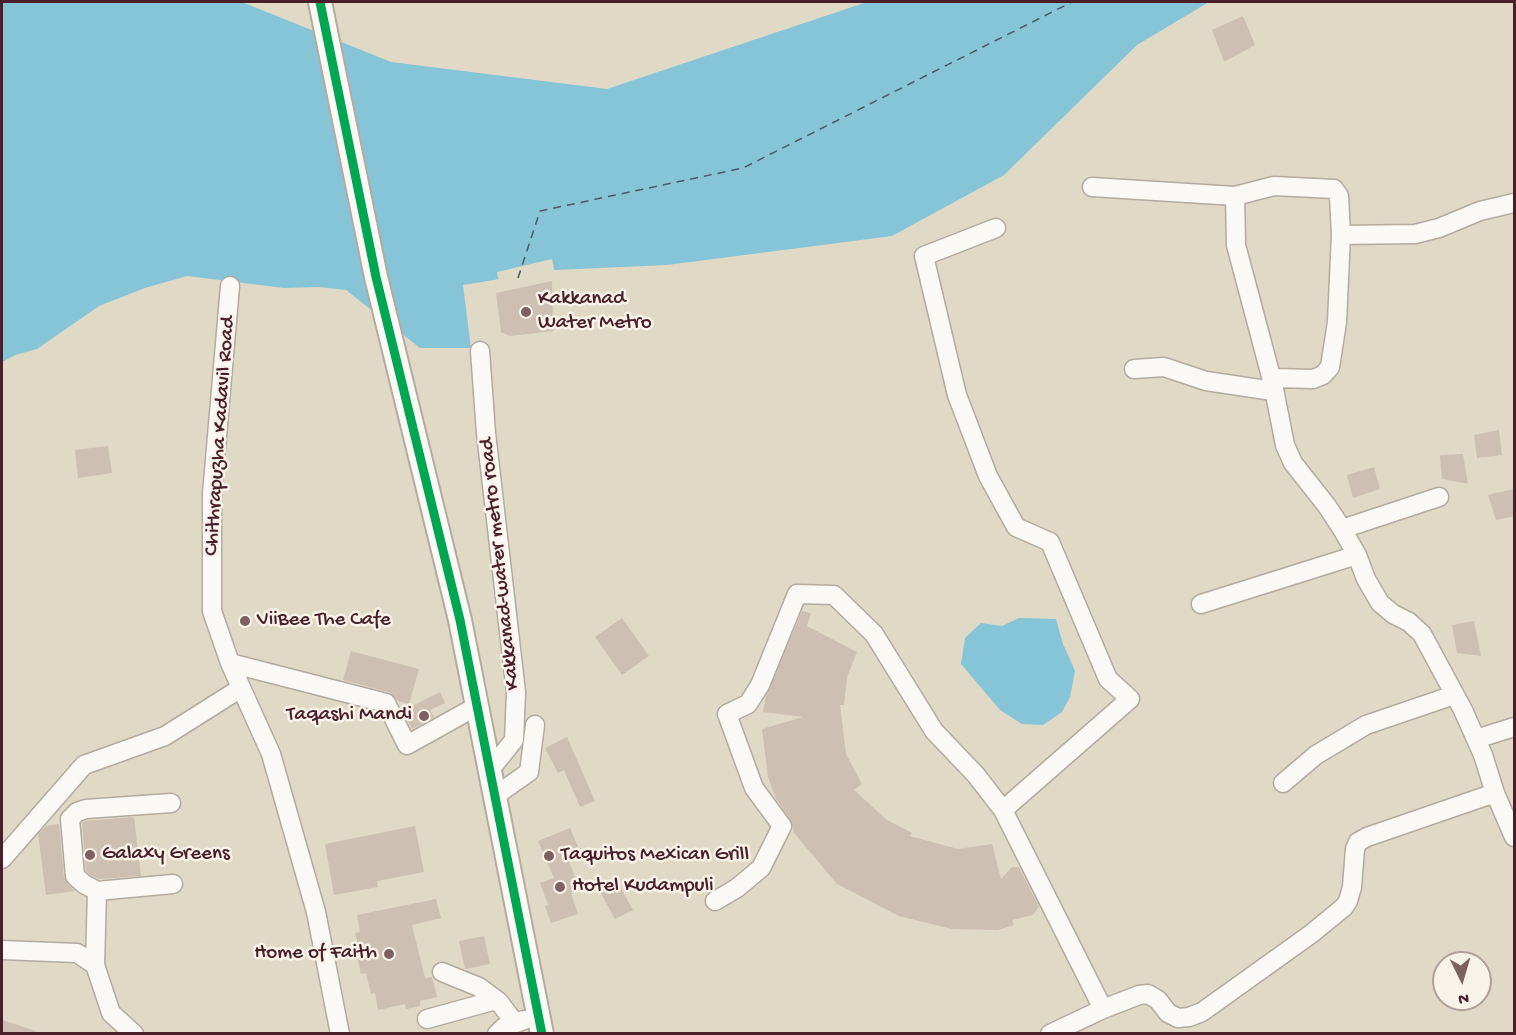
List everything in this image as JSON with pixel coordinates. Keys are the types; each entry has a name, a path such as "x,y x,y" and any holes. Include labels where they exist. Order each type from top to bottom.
{"main road":[{"path":"320,2 376,277 460,620 540,1025"}],"street":[{"path":"1092,187 1234,196 1274,186 1334,189 1339,196 1341,235 1337,322 1330,368 1323,375 1313,379 1275,378 1273,387"},
{"path":"1234,196 1236,245 1273,387 1285,445 1293,463 1342,529 1380,603 1409,622 1422,634 1476,739 1495,793 1515,837"},
{"path":"1341,235 1415,234 1439,228 1480,211 1515,203"},
{"path":"996,228 924,256 957,395 988,476 1016,527 1050,543 1108,679 1130,699 1003,810"},
{"name":"Chithrapuzha Kadavil Road","path":"230,286 212,494 212,611 230,663 271,754 313,901 340,1034"},
{"name":"Kakkanad-water metro road","path":"480,351 486,433 516,692 514,740 490,770"},
{"path":"1134,369 1164,367 1206,381 1273,387"},
{"path":"1342,529 1439,497"},
{"path":"1201,604 1357,555"},
{"path":"716,901 737,888 761,868 782,826 754,788 727,714 748,704 760,685 797,594 834,595 874,634 934,731 976,775 1003,810 1103,1009"},
{"path":"230,663 386,703 407,745 477,706"},
{"path":"2,859 84,765 165,736 241,688"},
{"path":"1283,783 1316,755 1366,725 1454,695"},
{"path":"495,796 529,772 535,725"},
{"path":"1476,739 1515,727"},
{"path":"1050,1034 1139,995 1148,994 1158,1000 1168,1013 1178,1018 1202,1012 1344,908 1352,887 1355,849 1358,842 1495,793"},
{"path":"171,803 86,809 77,812 70,819 75,876 84,884 97,891 173,884"},
{"path":"97,891 95,964 111,1013 134,1034"},
{"path":"2,950 76,953 95,964"},
{"path":"442,972 479,987 496,999 515,1023"},
{"path":"427,1019 496,999"},
{"path":"497,1034 503,1028 515,1023 540,1025"}],"water":[{"path":"2,2 242,2 391,62 607,89 867,2 1209,2 1137,45 1004,175 892,236 667,265 555,270 463,285 471,348 420,348 346,290 318,287 284,288 187,276 145,288 99,306 37,349 15,355 2,362"},
{"path":"1019,618 1056,619 1063,644 1075,671 1070,697 1062,712 1043,725 1022,724 1000,710 961,664 965,638 981,623 1002,626"}],"pier":[{"path":"552,259 555,273 499,282 497,272"}],"building":[{"path":"1243,16 1255,45 1224,62 1212,30"},
{"name":"Kakkanad Water Metro","path":"552,281 553,331 510,336 501,332 496,293"},
{"path":"1499,430 1502,455 1477,458 1474,435"},
{"path":"108,446 112,473 78,478 75,450"},
{"path":"1463,454 1468,484 1442,479 1440,455"},
{"path":"1374,467 1380,489 1353,498 1347,475"},
{"path":"1513,489 1515,516 1496,520 1488,495"},
{"path":"802,611 811,613 807,626 857,652 847,677 844,705 840,705 846,754 862,784 854,790 887,820 912,833 910,836 958,849 992,844 1001,879 1012,867 1019,867 1039,907 1033,915 1012,920 1014,925 998,930 952,929 899,916 837,884 794,833 791,820 776,799 768,777 762,729 803,717 763,712 766,696"},
{"path":"622,618 649,656 622,675 595,637"},
{"path":"1474,621 1481,656 1457,653 1452,625"},
{"path":"351,651 419,669 409,704 398,701 389,692 343,680"},
{"path":"440,692 445,703 430,710 434,717 412,729 402,711"},
{"path":"567,737 595,801 580,807 564,770 558,773 545,748"},
{"path":"134,817 141,876 99,879 90,875 86,871 82,823"},
{"path":"59,824 64,877 75,891 46,895 38,834 46,826"},
{"path":"415,826 424,872 377,881 378,887 334,895 325,844"},
{"path":"570,828 581,854 568,859 580,890 571,893 578,914 551,923 545,906 548,905 540,883 554,878 538,841"},
{"path":"617,881 633,910 615,919 599,890"},
{"name":"Home of Faith","path":"436,899 441,918 412,925 425,978 432,977 437,997 420,1001 420,1006 406,1009 405,1004 378,1010 375,993 371,994 366,973 361,974 357,955 361,954 355,933 360,932 357,915"},
{"path":"484,936 490,964 465,969 459,941"},
{"path":"2,1020 36,1031 35,1034 2,1034"}],"ferry route":[{"path":"518,278 540,211 743,168 1072,2"}],"transit line":[{"path":"320,2 376,277 460,620 542,1034"}],"place":[{"name":"Kakkanad Water Metro","path":"526,312"},
{"name":"ViiBee The Cafe","path":"245,621"},
{"name":"Taqashi Mandi","path":"424,716"},
{"name":"Galaxy Greens","path":"90,855"},
{"name":"Taquitos Mexican Grill","path":"549,856"},
{"name":"Hotel Kudampuli","path":"560,887"},
{"name":"Home of Faith","path":"389,954"}]}
